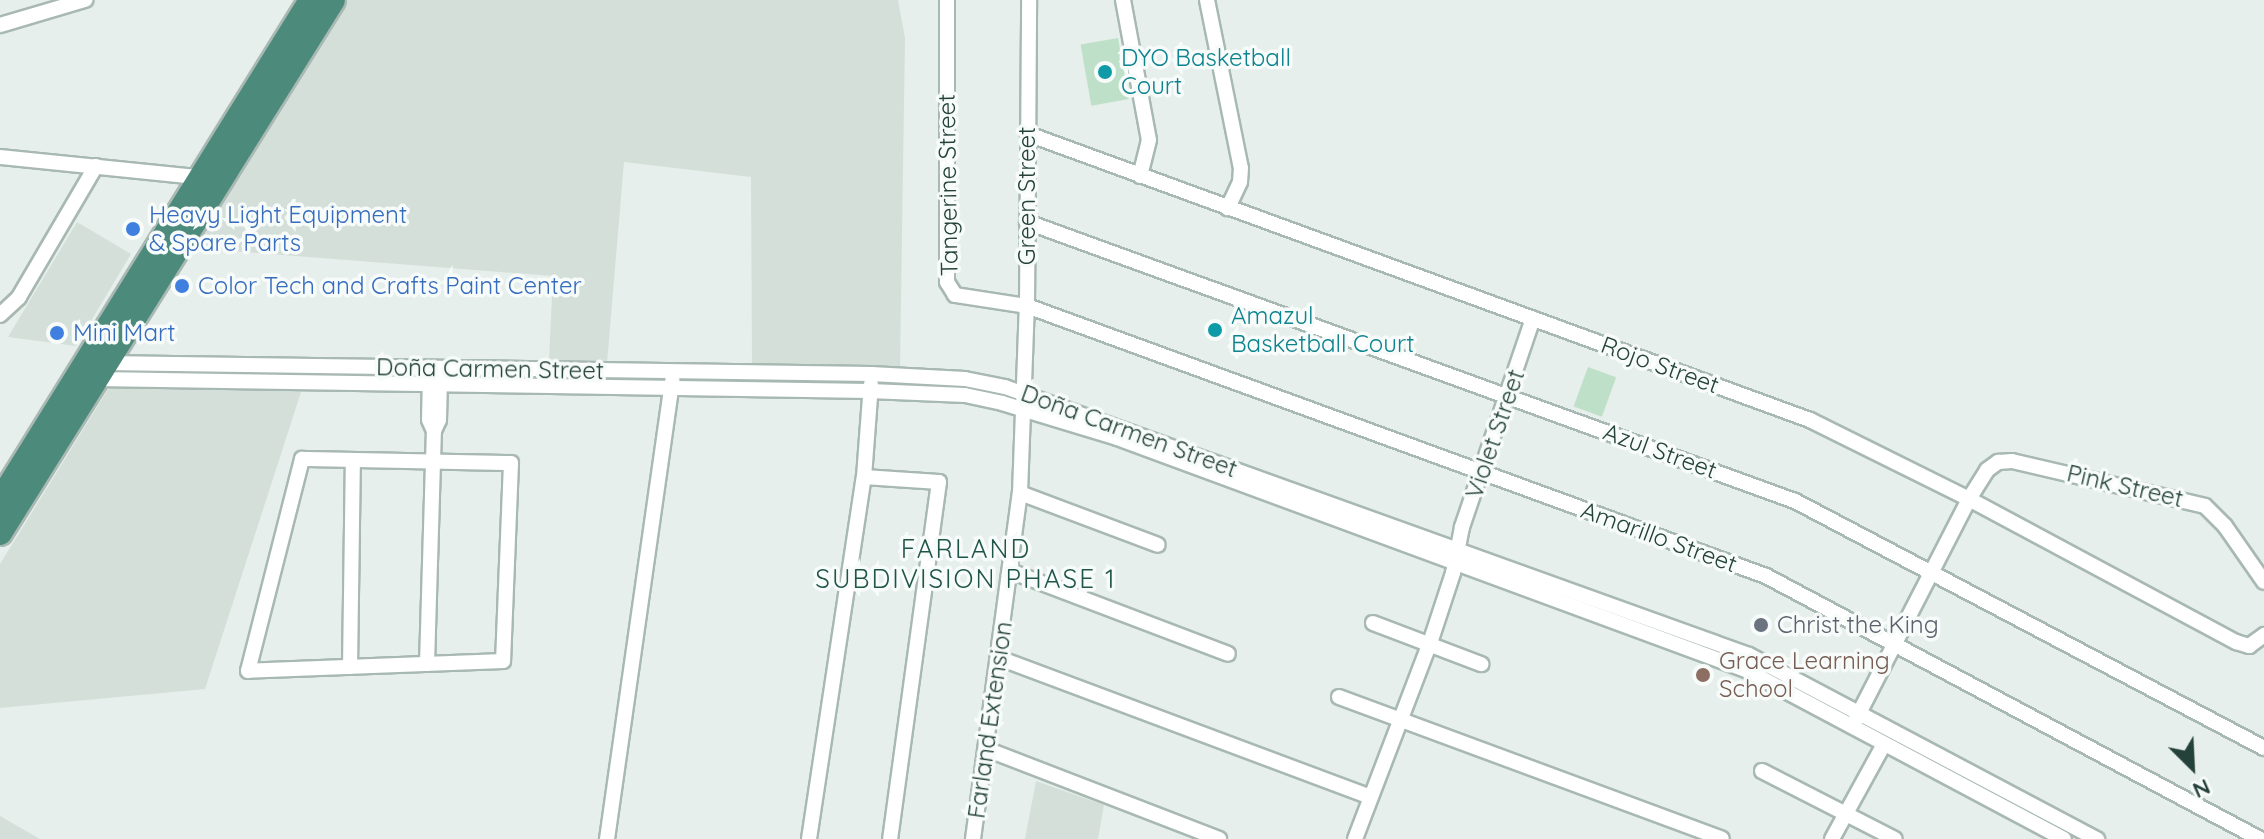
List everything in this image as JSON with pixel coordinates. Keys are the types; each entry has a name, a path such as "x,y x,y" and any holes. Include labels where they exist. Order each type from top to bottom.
{"highway":[{"path":"0,533 91,371 323,1"},
{"path":"0,501 91,371"}],"street":[{"path":"0,25 85,0"},
{"name":"Tangerine Street","path":"947,0 947,282 960,298 1027,306"},
{"name":"Green Street","path":"1024,409 1029,0"},
{"path":"1123,0 1149,140 1140,176"},
{"path":"1207,0 1241,168 1240,182 1228,208"},
{"name":"Rojo Street","path":"1028,134 1810,420 1969,499 2236,642 2249,646 2264,635"},
{"path":"0,157 210,178"},
{"path":"0,315 19,297 96,166"},
{"name":"Azul Street","path":"1027,222 1795,501 2264,748"},
{"name":"Amarillo Street","path":"1027,306 1766,576 2260,839"},
{"name":"Violet Street","path":"1355,839 1430,643 1533,319"},
{"name":"Doña Carmen Street","path":"91,371 435,376 674,372 871,374 965,379 1025,393 1208,464 1723,652 2097,839"},
{"path":"607,839 674,372"},
{"path":"809,839 864,477 871,374"},
{"path":"427,664 434,431 439,420 435,376"},
{"name":"Doña Carmen Street","path":"435,376 671,388 965,395 1024,409 1208,464"},
{"name":"Farland Extension","path":"973,839 1020,493 1024,409"},
{"path":"302,459 353,460 511,463 503,661 248,671 302,459"},
{"path":"350,667 353,460"},
{"name":"Pink Street","path":"1969,499 1987,470 1998,462 2012,461 2205,506 2225,526 2264,582"},
{"path":"864,477 939,482 890,839"},
{"path":"1020,493 1158,545"},
{"path":"1856,720 1969,499"},
{"path":"1010,571 1228,654"},
{"path":"1373,623 1481,664"},
{"path":"999,658 1369,796"},
{"path":"1339,697 1722,839"},
{"name":"Doña Carmen Street","path":"1856,720 1884,744 2064,839"},
{"path":"1832,839 1884,744"},
{"path":"986,749 1219,839"},
{"path":"1762,771 1895,839"}],"shaded area":[{"path":"340,0 898,0 905,38 900,367 752,364 751,177 624,162 607,363 549,361 553,276 193,248"},
{"path":"77,222 131,254 76,346 8,337"},
{"path":"110,386 302,389 205,689 0,708 0,564"},
{"path":"1036,781 1104,805 1098,839 1025,839"},
{"path":"0,816 40,839 0,839"}],"green space":[{"name":"DYO Basketball Court","path":"1118,38 1129,99 1091,106 1081,45"},
{"path":"1588,367 1616,377 1602,417 1574,406"}],"place":[{"name":"DYO Basketball Court","path":"1105,72"},
{"name":"Heavy Light Equipment & Spare Parts","path":"133,229"},
{"name":"Color Tech and Crafts Paint Center","path":"182,286"},
{"name":"Amazul Basketball Court","path":"1215,330"},
{"name":"Mini Mart","path":"57,333"},
{"name":"Christ the King","path":"1761,625"},
{"name":"Grace Learning School","path":"1703,675"}],"district":[{"name":"FARLAND SUBDIVISION PHASE 1","path":"966,564"}]}
